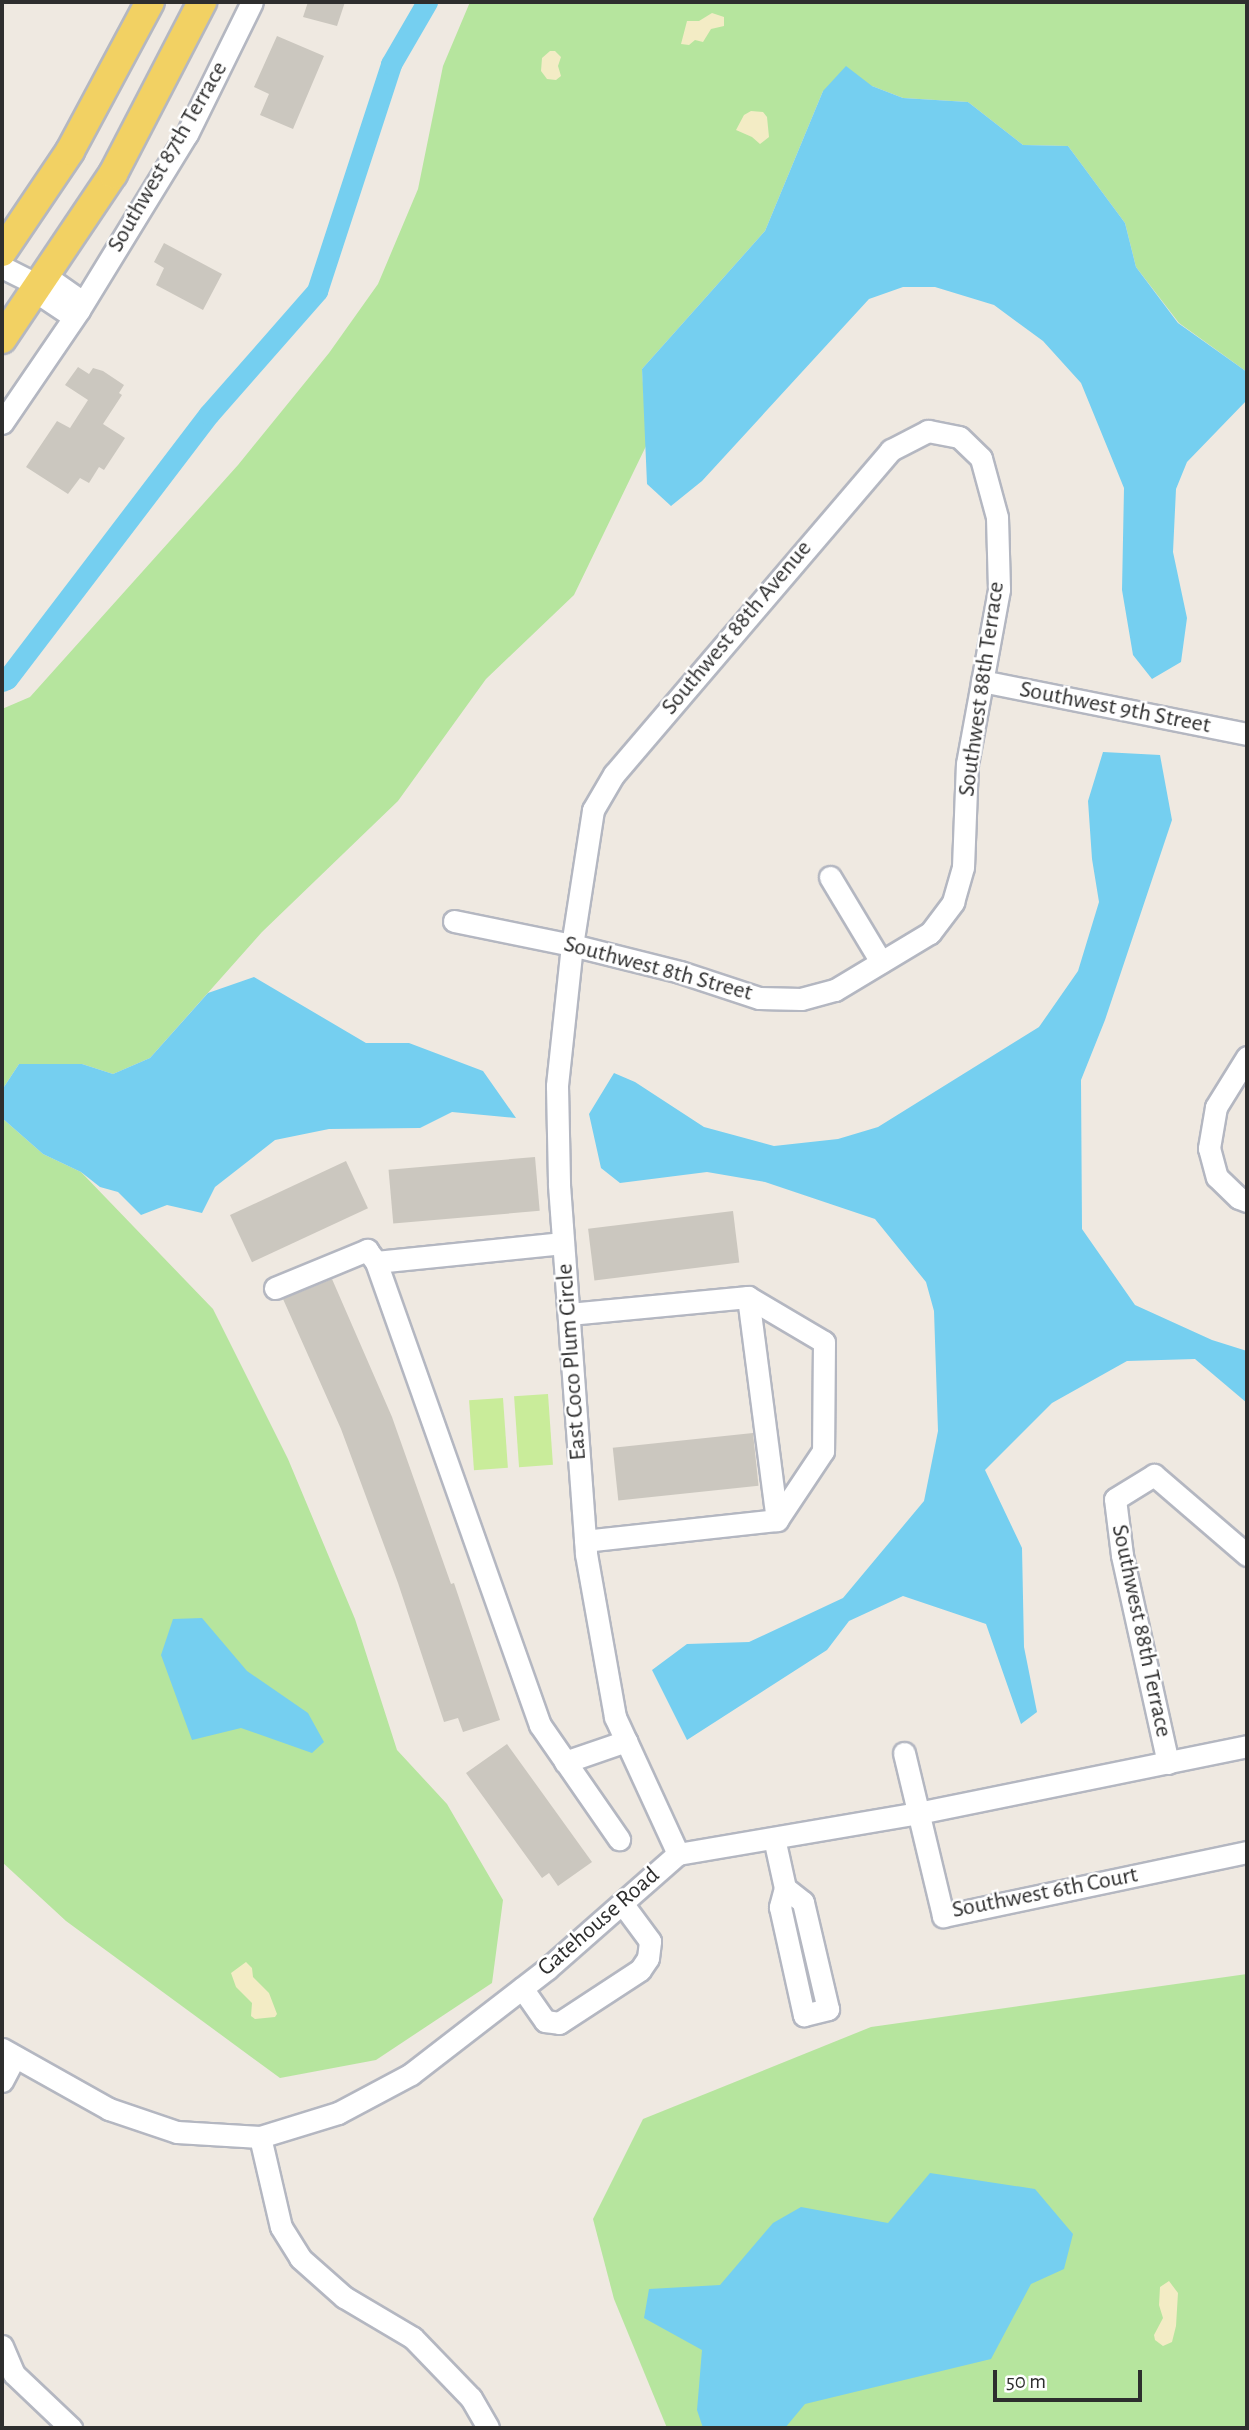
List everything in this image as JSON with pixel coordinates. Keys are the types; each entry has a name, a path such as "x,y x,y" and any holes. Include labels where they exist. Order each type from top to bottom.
{"main road":[{"path":"2,252 70,151 150,2"},
{"path":"2,339 113,174 202,2"}],"street":[{"name":"Southwest 87th Terrace","path":"2,423 79,310 187,134 252,2"},
{"path":"2,267 37,285 41,295 68,313 79,310"},
{"name":"Southwest 88th Terrace","path":"928,430 959,437 981,458 997,517 999,589 967,764 963,867 953,902 930,933"},
{"name":"Southwest 88th Avenue","path":"586,855 593,810 614,774 891,450 928,430"},
{"name":"Southwest 9th Street","path":"982,681 1247,734"},
{"name":"East Coco Plum Circle","path":"586,855 572,945 557,1086 563,1243 585,1541 615,1717 678,1854"},
{"path":"830,877 881,962"},
{"name":"Southwest 8th Street","path":"454,921 572,945 681,972 759,998 801,999 835,990 930,933"},
{"path":"1247,1057 1216,1107 1209,1148 1217,1177 1239,1198 1247,1201"},
{"path":"376,1262 563,1243"},
{"path":"275,1288 367,1250 376,1262 540,1725 619,1839"},
{"path":"748,1297 777,1520"},
{"path":"569,1314 748,1297 824,1342 823,1451 777,1520"},
{"name":"Southwest 88th Terrace","path":"1168,1763 1122,1555 1115,1499 1154,1475 1247,1555"},
{"path":"585,1541 777,1520"},
{"path":"565,1762 626,1741"},
{"name":"Gatehouse Road","path":"9,2053 109,2109 177,2132 260,2137 338,2113 411,2074 522,1988 678,1854 918,1814 1247,1746"},
{"path":"904,1753 918,1814"},
{"name":"Southwest 6th Court","path":"918,1814 943,1916 1247,1852"},
{"path":"774,1838 785,1888 780,1907 804,2015 828,2010 803,1902 785,1888"},
{"path":"522,1988 545,2021 559,2023 640,1970 648,1958 650,1941 622,1903"},
{"path":"2,2081 9,2053"},
{"path":"260,2137 281,2227 300,2258 344,2297 414,2338 471,2398 488,2428"},
{"path":"2,2346 14,2374 71,2428"}],"green space":[{"path":"470,2 1247,2 1247,372 1179,323 1136,267 1125,223 1068,146 1023,145 968,102 903,98 872,86 823,91 765,231 642,369 647,444 574,595 486,679 398,801 262,932 150,1058 113,1074 82,1064 19,1064 2,1090 2,709 30,697 238,465 329,353 378,284 418,189 443,66"},
{"path":"2,1118 43,1154 81,1172 213,1309 288,1459 355,1619 397,1750 447,1804 503,1900 492,1983 376,2060 280,2078 66,1921 2,1862"},
{"path":"548,1394 553,1465 519,1467 514,1396"},
{"path":"503,1398 508,1468 474,1470 469,1400"},
{"path":"1247,1974 1247,2428 667,2428 614,2299 593,2219 643,2119 871,2027"}],"sand":[{"path":"712,13 724,17 724,26 711,29 703,42 695,40 689,45 681,44 687,21 699,21"},
{"path":"550,51 555,51 561,57 558,66 561,76 556,80 547,79 541,71 542,58"},
{"path":"751,111 763,112 767,117 769,137 760,144 736,130 744,115"},
{"path":"246,1962 252,1968 253,1977 269,1993 277,2014 275,2017 255,2019 251,2016 252,2003 236,1987 231,1973"},
{"path":"1169,2281 1178,2293 1176,2326 1172,2342 1163,2346 1155,2340 1154,2335 1163,2318 1159,2305 1160,2287"}],"water":[{"path":"846,66 872,86 903,98 968,102 1023,145 1068,146 1125,223 1136,267 1178,323 1247,372 1247,400 1187,462 1176,489 1173,552 1187,618 1181,662 1152,679 1133,655 1122,590 1124,488 1081,383 1043,341 994,305 935,287 903,287 869,299 702,481 671,506 647,484 642,369 765,231 823,91"},
{"path":"1103,752 1160,755 1172,820 1105,1020 1081,1080 1082,1229 1135,1305 1212,1340 1247,1351 1247,1403 1195,1359 1127,1361 1052,1403 985,1470 1022,1548 1024,1647 1037,1712 1021,1724 986,1624 903,1596 849,1621 827,1650 687,1740 652,1670 687,1644 749,1642 843,1598 924,1501 938,1431 934,1311 926,1282 875,1219 765,1182 707,1172 620,1183 601,1168 589,1114 614,1073 635,1082 704,1127 774,1146 838,1139 878,1127 1039,1027 1078,971 1099,902 1092,859 1088,801"},
{"path":"254,977 366,1043 409,1043 483,1071 516,1118 452,1112 420,1128 329,1129 275,1140 215,1187 202,1213 167,1205 141,1215 118,1192 100,1187 81,1172 43,1154 2,1118 2,1090 19,1064 82,1064 113,1074 150,1058 208,993"},
{"path":"202,1618 247,1671 308,1713 324,1742 312,1753 241,1728 192,1740 161,1655 173,1619"},
{"path":"930,2173 1035,2189 1073,2234 1064,2269 1031,2284 991,2359 805,2404 785,2428 703,2428 697,2410 702,2350 644,2318 649,2289 720,2285 773,2223 801,2207 888,2223"}],"building":[{"path":"308,2 345,2 337,26 303,17"},
{"path":"277,36 324,56 293,129 260,115 269,94 254,87"},
{"path":"164,243 222,274 203,310 156,285 164,268 154,262"},
{"path":"78,367 89,374 93,368 103,371 124,385 119,393 122,395 103,424 125,438 104,470 99,467 89,483 80,478 68,494 26,467 57,421 70,428 88,400 65,385"},
{"path":"535,1157 540,1211 393,1224 389,1170"},
{"path":"346,1161 368,1208 252,1262 230,1215"},
{"path":"733,1211 739,1263 594,1280 588,1229"},
{"path":"332,1279 392,1417 451,1584 454,1583 500,1720 463,1732 458,1718 444,1722 398,1583 341,1429 283,1299"},
{"path":"753,1433 759,1486 618,1500 613,1448"},
{"path":"507,1744 592,1862 558,1886 549,1873 542,1878 466,1773"}],"waterway":[{"path":"2,681 7,679 209,414 317,291 391,64 427,2"}]}
